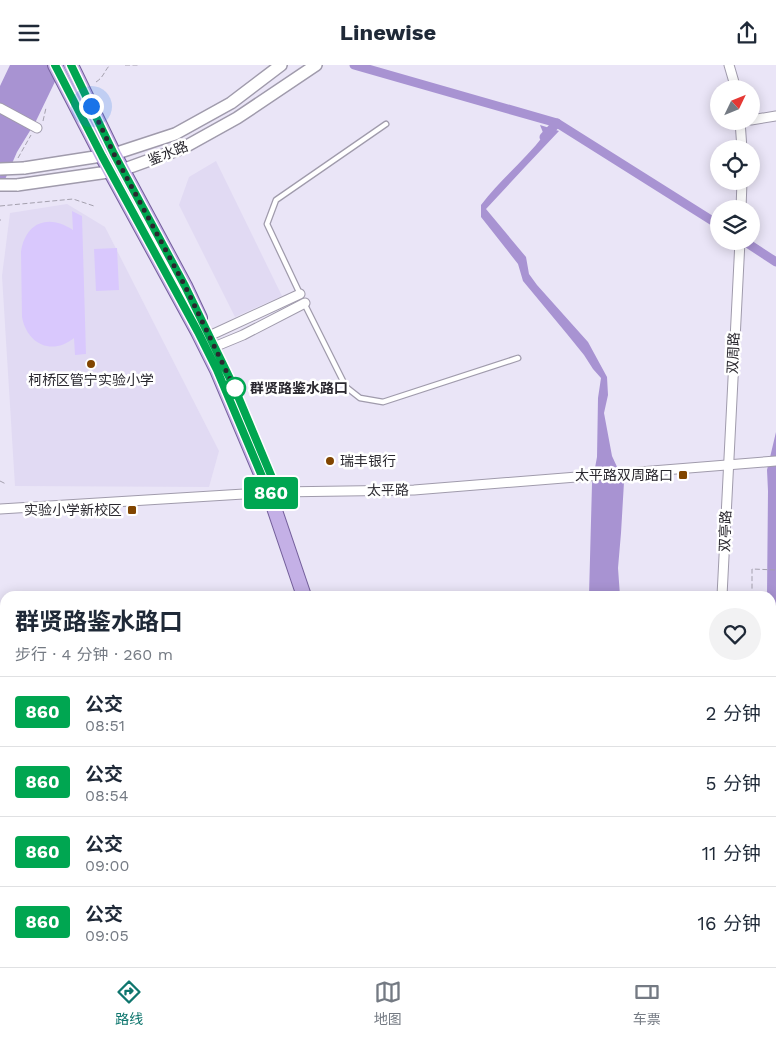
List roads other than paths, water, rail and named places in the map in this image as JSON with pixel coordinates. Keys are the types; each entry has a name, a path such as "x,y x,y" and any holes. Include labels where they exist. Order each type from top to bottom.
{"main road":[{"path":"55,65 68,91 108,155"},
{"path":"74,69 108,155 217,370 273,493 302,591"},
{"path":"116,171 185,286 235,389 273,493 312,591"}],"street":[{"name":"鉴水路","path":"0,169 108,155 174,133 231,103 281,65"},
{"name":"鉴水路","path":"0,185 17,185 116,171 183,148 238,118 316,65"},
{"path":"729,65 733,80"},
{"path":"0,108 37,129"},
{"path":"760,119 776,116"},
{"name":"双周路","path":"728,465 739,250"},
{"path":"212,341 300,294"},
{"path":"212,341 243,335 304,303"},
{"name":"太平路","path":"0,509 273,493 414,490 776,461"},
{"name":"双亭路","path":"722,591 728,465"}],"lane":[{"path":"386,124 276,200 267,224 346,387 360,398 383,402 518,358"}],"waterway":[{"path":"354,65 557,123 710,219"},
{"path":"544,137 557,123"},
{"path":"758,250 776,262"}],"place":[{"name":"柯桥区管宁实验小学","path":"91,364"},
{"name":"群贤路鉴水路口","path":"235,388"},
{"name":"瑞丰银行","path":"330,461"},
{"name":"太平路双周路口","path":"683,475"},
{"name":"实验小学新校区","path":"132,510"}]}
